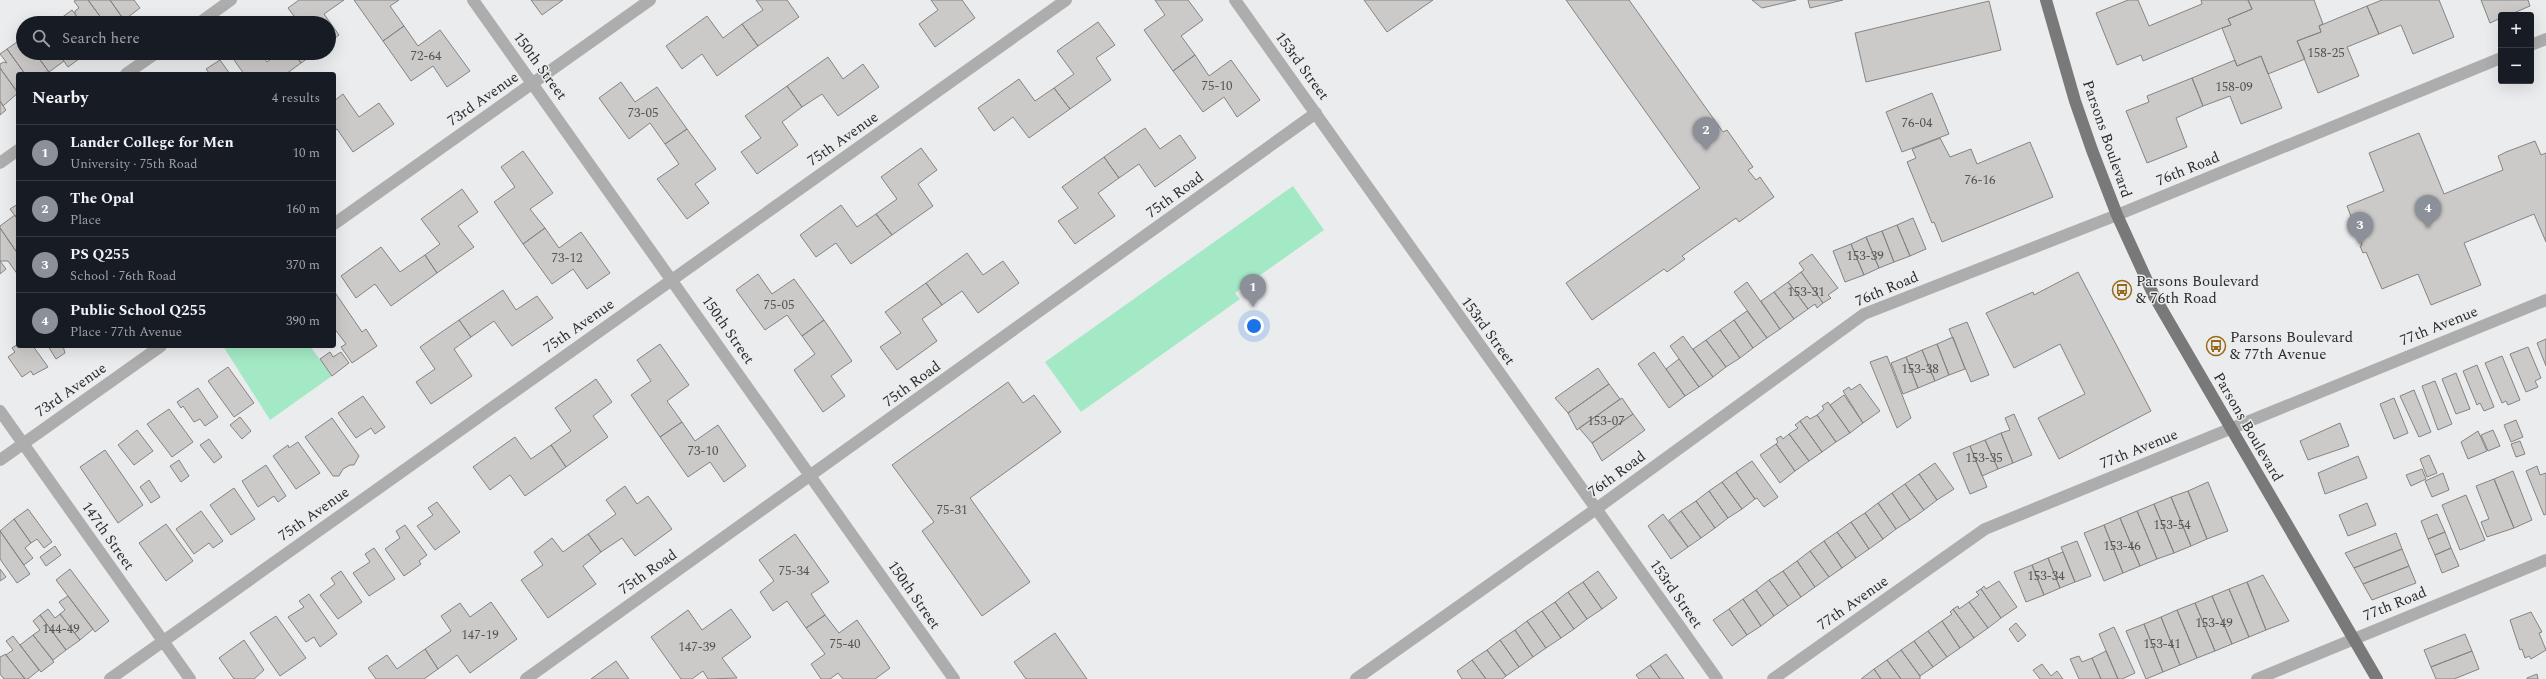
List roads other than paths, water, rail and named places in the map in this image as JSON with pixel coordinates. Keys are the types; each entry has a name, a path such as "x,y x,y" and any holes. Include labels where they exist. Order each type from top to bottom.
{"main road":[{"name":"Parsons Boulevard","path":"2046,0 2075,101 2117,215 2154,296 2230,429 2377,679"}],"street":[{"path":"209,16 232,0"},
{"name":"150th Street","path":"474,0 673,279 811,476 948,677"},
{"name":"73rd Avenue","path":"336,223 650,0"},
{"name":"75th Avenue","path":"110,679 1066,0"},
{"name":"153rd Street","path":"1235,0 1717,679"},
{"path":"2534,44 2546,39"},
{"name":"76th Road","path":"1356,679 1596,509 1864,314 2117,215 2498,59"},
{"path":"129,72 146,60"},
{"name":"75th Road","path":"526,679 1316,113"},
{"path":"0,163 16,151"},
{"name":"77th Avenue","path":"1773,679 1985,529 2546,300"},
{"name":"73rd Avenue","path":"0,460 158,348"},
{"name":"147th Street","path":"0,411 190,679"},
{"name":"77th Road","path":"2257,679 2546,560"}],"place":[{"name":"The Opal","path":"1706,150"},
{"name":"Public School Q255","path":"2428,228"},
{"name":"PS Q255","path":"2360,245"},
{"name":"Parsons Boulevard & 76th Road","path":"2122,290"},
{"name":"Lander College for Men","path":"1253,307"},
{"name":"Parsons Boulevard & 77th Avenue","path":"2216,346"}]}
